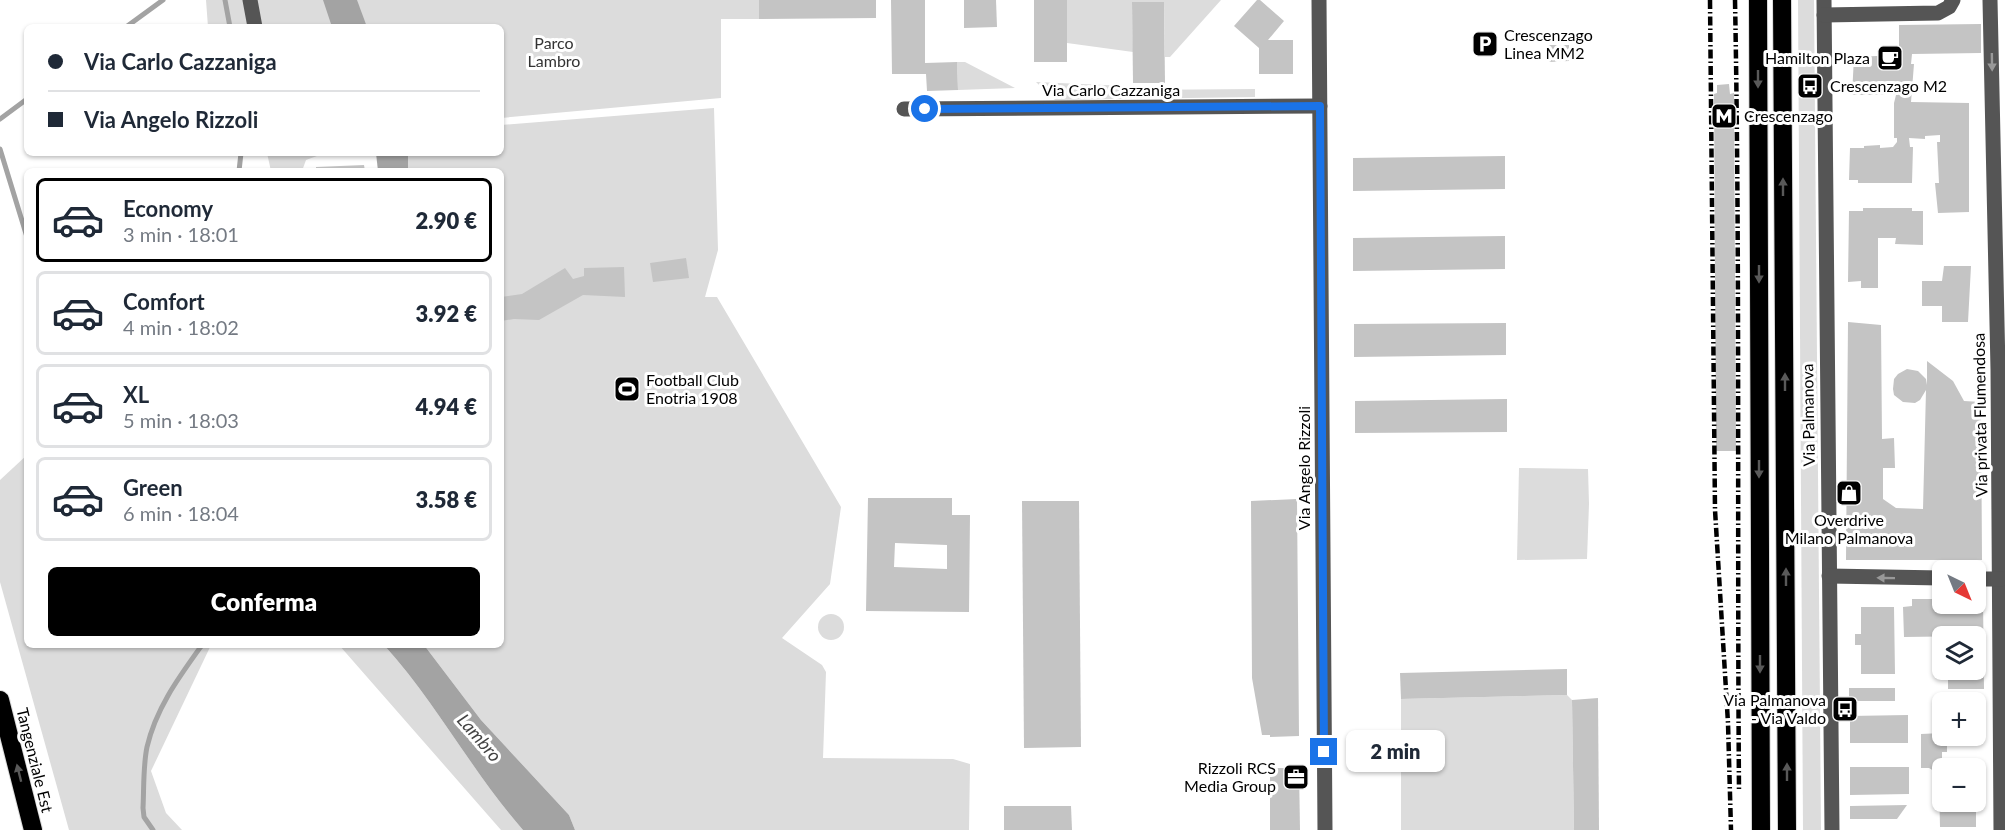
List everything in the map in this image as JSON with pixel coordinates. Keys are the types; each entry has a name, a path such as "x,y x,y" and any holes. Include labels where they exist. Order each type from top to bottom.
{"highway":[{"path":"1758,0 1761,830"},
{"name":"Via Palmanova","path":"1782,0 1787,830"},
{"name":"Tangenziale Est","path":"0,700 33,830"}],"street":[{"path":"250,0 254,24"},
{"name":"Via Angelo Rizzoli","path":"1319,0 1325,830"},
{"path":"1824,8 1938,13 1949,7 1953,0"},
{"name":"Via privata Flumendosa","path":"1995,2 2002,389 2001,830"},
{"name":"Via Palmanova","path":"1824,8 1832,830"},
{"name":"Via Carlo Cazzaniga","path":"904,109 1320,106"},
{"path":"1829,576 1932,578"},
{"path":"1986,579 2001,579"}],"green space":[{"name":"Parco Lambro","path":"206,0 759,0 759,19 721,19 721,98 504,118 504,24 208,24"},
{"path":"1067,0 1221,0 1170,57 1165,57 1164,2 1132,2 1133,52 1067,43"},
{"path":"1798,0 1814,0 1821,830 1803,830"},
{"path":"957,62 965,62 1015,88 958,90"},
{"path":"1036,82 1127,86 1133,90 1255,89 1255,97 1055,100"},
{"name":"Football Club Enotria 1908","path":"714,108 718,250 705,297 717,297 841,507 830,584 782,638 822,665 826,672 823,758 953,759 970,764 969,830 575,830 569,815 481,720 426,648 504,648 504,168 408,168 408,156 504,156 504,125"},
{"path":"268,156 317,156 306,160 303,168 270,168"},
{"path":"24,458 24,648 210,648 151,771 166,813 182,830 69,830 0,582 0,480"},
{"path":"1519,468 1588,469 1587,559 1517,560"},
{"path":"831,614 840,618 844,627 840,636 831,640 822,636 818,627 822,618"},
{"path":"342,648 387,648 420,690 487,785 523,830 501,830"},
{"path":"1567,695 1572,700 1574,830 1401,830 1401,699"}],"water":[{"path":"323,0 357,0 366,24 331,24"},
{"path":"376,156 408,156 408,168 378,168"},
{"name":"Lambro","path":"387,648 426,648 481,720 569,815 575,830 523,830 487,785 403,667"}],"building":[{"path":"759,0 876,0 876,18 759,19"},
{"path":"891,0 925,0 925,63 957,62 958,90 927,91 926,74 892,74"},
{"path":"964,0 996,0 997,27 964,28"},
{"path":"1034,0 1067,0 1067,62 1034,62"},
{"path":"1257,0 1260,0 1284,21 1268,40 1293,40 1293,74 1259,74 1259,48 1234,26"},
{"path":"1132,2 1164,2 1165,83 1133,83"},
{"path":"1981,24 1981,53 1912,54 1911,64 1914,64 1911,102 1969,103 1969,212 1938,213 1935,183 1939,183 1937,142 1940,142 1940,135 1925,136 1925,139 1909,138 1910,147 1913,147 1912,183 1858,183 1858,180 1849,180 1850,148 1880,145 1880,148 1893,147 1897,142 1897,138 1894,138 1896,95 1852,95 1854,57 1899,55 1899,25"},
{"path":"1548,45 1569,45 1569,61 1549,62"},
{"path":"1729,84 1730,94 1734,93 1736,451 1716,451 1714,94 1717,93 1717,85"},
{"path":"1505,156 1505,189 1353,191 1353,158"},
{"path":"364,165 364,168 316,168"},
{"path":"1863,208 1912,208 1912,211 1923,211 1923,245 1895,244 1896,238 1878,238 1878,288 1861,288 1861,281 1848,282 1849,211 1863,211"},
{"path":"1505,236 1505,269 1353,271 1353,238"},
{"path":"686,258 689,278 653,282 650,263"},
{"path":"1944,266 1971,266 1968,322 1942,322 1942,306 1922,306 1922,281 1942,281"},
{"path":"624,267 625,297 583,295 539,320 504,321 504,297 522,294 565,268 573,279 584,276 584,268"},
{"path":"1848,322 1881,325 1882,439 1894,438 1895,468 1883,468 1883,499 1896,508 1923,509 1926,390 1920,400 1915,403 1903,402 1894,395 1894,379 1898,374 1907,369 1918,371 1926,379 1927,385 1927,361 1953,381 1964,401 1981,402 1982,560 1846,560"},
{"path":"1506,323 1506,355 1354,357 1354,324"},
{"path":"1507,399 1507,432 1355,433 1355,401"},
{"path":"868,498 952,498 952,515 970,515 969,612 866,611","holes":["895,543 947,545 947,569 894,567"]},
{"path":"1297,499 1299,736 1270,737 1270,735 1262,735 1252,678 1251,501"},
{"path":"1022,501 1079,501 1081,747 1024,748"},
{"path":"1912,599 1932,599 1932,614 1983,614 1983,626 1932,626 1932,637 1904,637 1903,607 1912,606"},
{"path":"1861,607 1894,607 1895,674 1861,674 1861,645 1855,645 1855,634 1861,634"},
{"path":"1567,669 1567,695 1401,699 1400,673"},
{"path":"1948,680 1984,680 1984,689 1948,689"},
{"path":"1849,688 1895,688 1895,701 1849,701"},
{"path":"1598,698 1599,830 1574,830 1572,700"},
{"path":"1908,715 1908,743 1850,743 1850,716"},
{"path":"1932,733 1932,746 1947,746 1947,752 1942,752 1942,758 1932,758 1932,770 1921,768 1921,734"},
{"path":"1850,767 1909,767 1909,794 1850,795"},
{"path":"1270,768 1299,768 1300,830 1270,830"},
{"path":"1907,805 1897,819 1850,819 1850,806"},
{"path":"1004,806 1071,806 1072,830 1004,830"},
{"path":"1940,812 1976,812 1976,827 1940,827"}],"waterway":[{"path":"130,24 163,0"},
{"path":"225,0 229,24"},
{"path":"0,119 24,101"},
{"path":"0,149 24,227"},
{"path":"239,168 241,156"},
{"path":"153,830 144,817 143,808 147,747 162,706 200,648"}],"railway":[{"path":"1710,0 1715,510 1728,723 1731,830"},
{"path":"1735,0 1739,792"}],"place":[{"name":"Crescenzago Linea MM2","path":"1485,44"},
{"name":"Hamilton Plaza","path":"1890,58"},
{"name":"Crescenzago M2","path":"1810,86"},
{"name":"Crescenzago","path":"1724,116"},
{"name":"Football Club Enotria 1908","path":"627,389"},
{"name":"Overdrive Milano Palmanova","path":"1849,493"},
{"name":"Via Palmanova - Via Valdo","path":"1845,709"},
{"name":"Rizzoli RCS Media Group","path":"1296,777"}],"route":[{"path":"925,109 1320,106 1324,752"}]}
